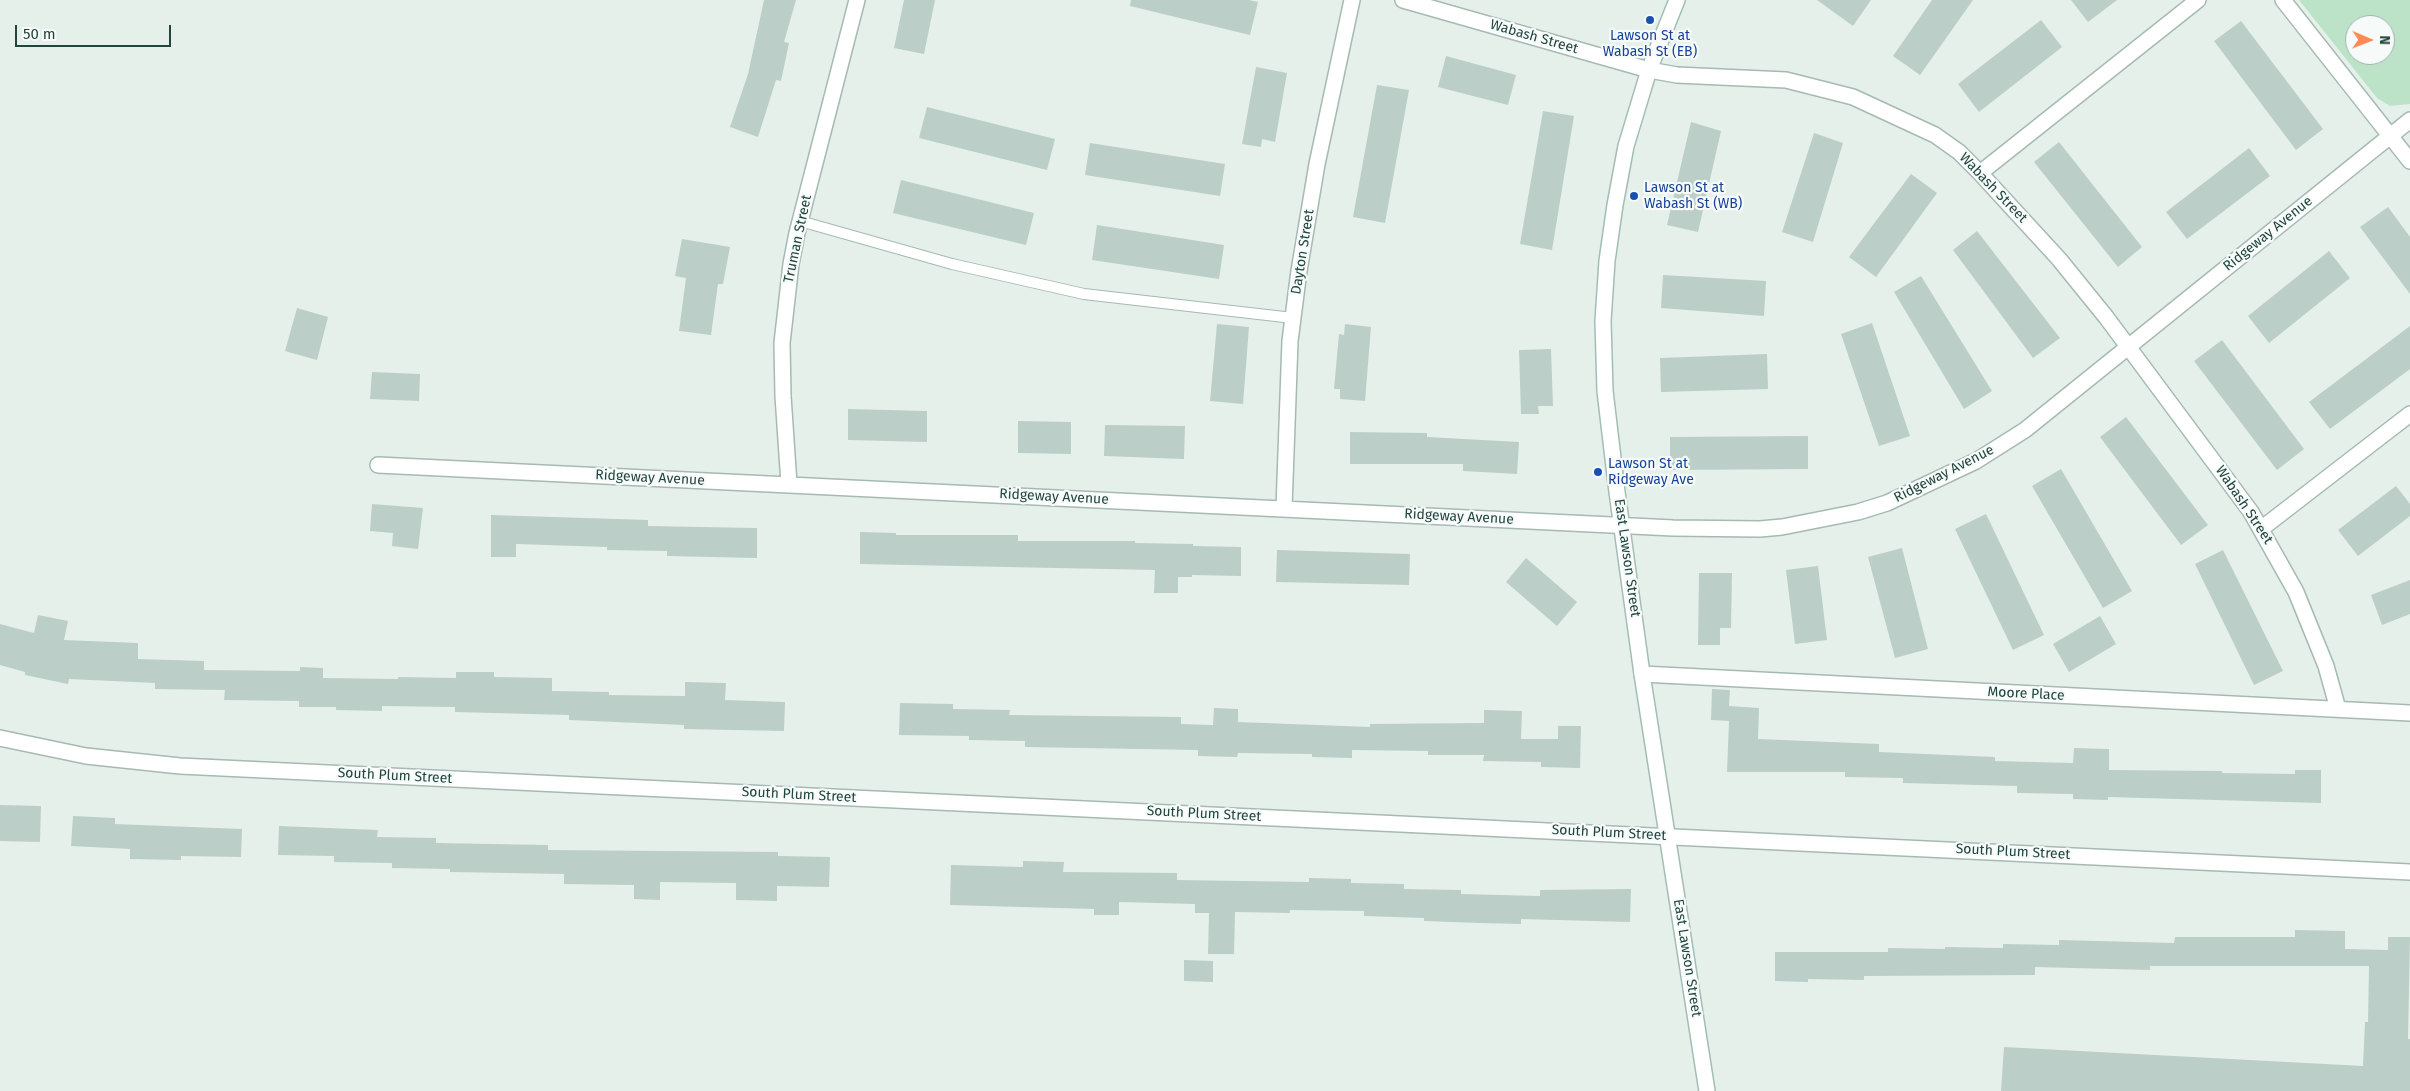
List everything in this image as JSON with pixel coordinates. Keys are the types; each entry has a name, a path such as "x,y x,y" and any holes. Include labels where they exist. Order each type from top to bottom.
{"street":[{"name":"Truman Street","path":"788,484 782,343 790,273 800,221 857,0"},
{"name":"Dayton Street","path":"1284,508 1293,318 1317,164 1352,0"},
{"name":"Wabash Street","path":"1403,0 1649,70 1677,75 1786,80 1854,97 1935,135 1958,152 1980,173 2059,259 2212,457 2261,530 2299,601 2326,666 2338,709"},
{"name":"East Lawson Street","path":"1677,0 1649,70 1626,146 1607,261 1603,321 1605,391 1642,674 1707,1091"},
{"path":"1980,173 2198,0"},
{"path":"2283,0 2410,161"},
{"name":"Ridgeway Avenue","path":"378,466 1760,530 1858,512 1887,503 1976,461 2025,430 2410,120"},
{"path":"2261,530 2410,414"},
{"name":"Moore Place","path":"1642,674 2410,713"},
{"name":"South Plum Street","path":"0,738 86,756 180,766 2410,872"}],"lane":[{"path":"800,221 952,264 1084,294 1293,318"}],"green space":[{"path":"2299,0 2410,0 2410,104 2390,106 2377,98 2351,65 2395,65 2395,15 2345,15 2345,58"}],"building":[{"path":"764,0 796,0 784,42 789,43 781,81 776,80 758,137 730,127 748,74"},
{"path":"904,0 935,0 924,54 894,48"},
{"path":"1131,0 1249,0 1258,2 1250,35 1130,6"},
{"path":"1817,0 1871,0 1853,26"},
{"path":"1932,0 1973,0 1920,75 1893,56"},
{"path":"2071,0 2117,0 2088,22"},
{"path":"2041,20 2062,47 1979,112 1958,84"},
{"path":"2241,21 2323,129 2296,150 2214,41"},
{"path":"1446,56 1516,75 1508,105 1438,87"},
{"path":"1256,67 1287,73 1275,142 1262,139 1261,147 1242,144"},
{"path":"1377,85 1409,90 1385,223 1353,217"},
{"path":"927,107 1055,139 1047,170 919,138"},
{"path":"1543,111 1574,116 1552,250 1520,244"},
{"path":"1691,122 1721,131 1698,232 1667,225"},
{"path":"1814,133 1843,143 1813,242 1782,232"},
{"path":"2059,142 2142,247 2118,267 2034,162"},
{"path":"1090,143 1225,164 1220,196 1085,175"},
{"path":"2249,148 2270,176 2187,239 2166,212"},
{"path":"1911,174 1937,193 1876,277 1849,257"},
{"path":"901,180 1034,213 1026,245 893,213"},
{"path":"2388,207 2410,237 2410,294 2360,227"},
{"path":"1097,225 1224,245 1219,279 1092,260"},
{"path":"1977,231 2060,338 2033,358 1953,250"},
{"path":"682,239 730,247 723,284 718,284 711,335 679,331 686,278 675,276"},
{"path":"2329,251 2350,278 2269,343 2248,316"},
{"path":"1663,275 1766,281 1764,316 1661,308"},
{"path":"1921,276 1992,391 1964,409 1894,292"},
{"path":"297,308 328,317 317,360 285,351"},
{"path":"1872,323 1910,436 1879,446 1841,334"},
{"path":"1217,324 1249,327 1243,404 1210,401"},
{"path":"1345,324 1371,327 1365,401 1340,399 1340,389 1334,389 1339,334 1344,335"},
{"path":"2410,326 2410,369 2330,429 2309,402"},
{"path":"2222,340 2304,449 2277,470 2194,361"},
{"path":"1551,349 1553,406 1538,406 1539,414 1521,414 1519,350"},
{"path":"1767,354 1768,389 1661,392 1660,358"},
{"path":"372,372 420,374 419,401 370,399"},
{"path":"848,409 927,411 927,442 848,440"},
{"path":"2126,417 2208,525 2181,545 2100,437"},
{"path":"1018,421 1071,422 1071,454 1018,453"},
{"path":"1105,425 1185,426 1184,459 1104,456"},
{"path":"1350,432 1427,433 1427,437 1519,442 1517,474 1463,471 1463,464 1350,464"},
{"path":"1808,436 1808,469 1670,470 1670,437"},
{"path":"2061,469 2132,591 2103,608 2032,486"},
{"path":"2396,486 2410,504 2410,516 2358,556 2338,530"},
{"path":"372,504 423,508 418,549 392,546 393,533 370,531"},
{"path":"1986,514 2044,635 2013,650 1955,529"},
{"path":"491,515 648,520 648,526 757,528 757,558 667,556 667,551 607,550 607,547 516,544 516,557 491,557"},
{"path":"860,532 896,533 896,535 1018,535 1018,541 1135,541 1135,543 1241,547 1241,576 1192,575 1192,577 1178,577 1178,593 1154,593 1155,570 860,564"},
{"path":"1902,548 1928,649 1895,658 1868,557"},
{"path":"1277,550 1410,554 1409,585 1276,582"},
{"path":"2223,550 2283,671 2254,685 2195,564"},
{"path":"1526,558 1577,602 1557,626 1506,582"},
{"path":"1818,566 1827,640 1795,644 1786,570"},
{"path":"1699,573 1732,573 1731,628 1720,628 1720,645 1698,645"},
{"path":"2410,580 2410,614 2382,625 2371,595"},
{"path":"38,615 68,621 64,640 138,643 138,659 204,661 204,670 300,671 300,667 323,668 323,678 398,679 398,677 456,678 456,672 494,672 494,677 552,678 552,691 609,692 609,695 685,696 685,682 726,683 725,700 785,702 784,731 684,729 684,725 569,720 569,715 455,712 455,707 382,706 382,711 336,710 336,707 299,707 299,701 224,700 225,690 155,689 155,683 69,679 68,684 25,675 25,672 0,665 0,624 34,633"},
{"path":"2100,616 2116,644 2069,672 2053,644"},
{"path":"1712,689 1730,690 1729,706 1759,708 1758,739 1879,744 1879,752 1995,757 1995,761 2073,763 2074,748 2109,749 2109,770 2295,774 2295,770 2321,770 2321,803 2108,797 2108,800 2073,799 2073,794 2017,793 2017,786 1903,783 1903,778 1845,777 1845,772 1727,772 1729,721 1711,720"},
{"path":"900,703 953,704 953,709 1010,710 1009,715 1181,717 1181,724 1213,725 1214,708 1238,709 1238,722 1370,727 1370,724 1484,723 1484,710 1522,711 1521,739 1558,739 1558,726 1581,726 1580,768 1541,767 1541,762 1483,761 1484,755 1428,755 1428,751 1352,750 1352,758 1312,757 1312,754 1238,753 1237,757 1198,756 1198,750 1025,747 1025,741 969,740 969,736 899,735"},
{"path":"0,805 41,806 40,842 0,841"},
{"path":"73,816 115,818 115,824 242,829 241,857 181,856 181,860 130,859 130,849 71,846"},
{"path":"279,826 378,830 377,837 436,838 436,843 548,845 548,850 778,852 778,856 830,857 829,887 777,886 777,901 736,900 736,883 660,882 660,900 634,899 634,885 564,884 564,874 450,872 450,869 392,868 392,863 334,862 334,856 278,855"},
{"path":"1023,861 1064,862 1063,872 1177,873 1177,880 1309,882 1309,878 1351,879 1351,883 1404,884 1404,889 1461,890 1461,894 1540,896 1540,890 1631,889 1630,922 1521,919 1521,924 1480,923 1424,921 1424,918 1364,916 1364,911 1290,910 1290,913 1235,912 1234,954 1208,954 1209,913 1195,913 1195,904 1119,902 1119,915 1094,915 1094,909 950,905 951,865 1023,867"},
{"path":"2295,930 2345,931 2345,949 2388,950 2388,937 2410,937 2408,1039 2410,1039 2410,1091 2001,1091 2004,1047 2363,1066 2365,1022 2368,1022 2369,966 2150,966 2150,970 2035,967 2035,975 1864,976 1864,980 1808,979 1808,982 1775,981 1775,952 1888,952 1888,948 1945,949 1945,947 2003,948 2003,944 2059,945 2059,940 2174,943 2175,937 2295,937"},
{"path":"1184,960 1213,961 1213,982 1184,981"}],"place":[{"name":"Lawson St at Wabash St (EB)","path":"1650,20"},
{"name":"Lawson St at Wabash St (WB)","path":"1634,196"},
{"name":"Lawson St at Ridgeway Ave","path":"1598,472"}]}
